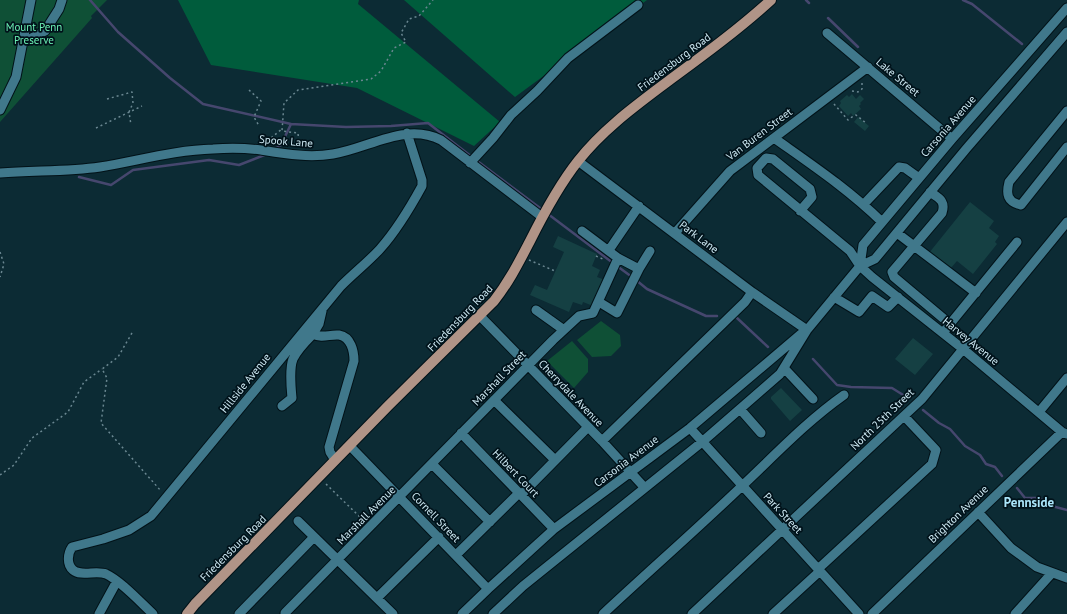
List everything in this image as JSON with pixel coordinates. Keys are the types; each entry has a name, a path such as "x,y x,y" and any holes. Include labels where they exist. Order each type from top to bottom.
{"main road":[{"name":"Friedensburg Road","path":"187,614 388,406 480,316 505,288 559,186 595,141 637,105 746,23 771,0"}],"street":[{"path":"0,110 16,77 31,0"},
{"path":"22,44 45,31 59,8 62,0"},
{"path":"470,163 493,138 511,115 537,91 568,58 638,5"},
{"name":"Carsonia Avenue","path":"860,266 863,245 952,139 1067,8"},
{"name":"Carsonia Avenue","path":"493,614 523,586 644,487 702,442 780,374 807,330 860,266 875,259 966,149 1067,32"},
{"name":"Lake Street","path":"827,33 952,139"},
{"name":"Van Buren Street","path":"675,233 730,171 868,67"},
{"path":"1067,111 1009,182 1007,190 1008,198 1013,203 1021,205 1067,147"},
{"name":"Spook Lane","path":"0,172 72,170 213,149 234,148 300,156 323,156 407,133 423,134 434,137 448,145 542,217"},
{"name":"Hillside Avenue","path":"117,581 105,574 78,572 72,569 70,566 68,553 72,547 116,535 134,528 151,516 322,311 341,286 388,239 422,186 422,180 407,133"},
{"path":"774,138 831,178 864,204 882,222"},
{"name":"Harvey Avenue","path":"800,211 812,197 810,189 773,159 766,158 757,168 758,175 800,211 825,229 850,251 860,266 1064,433"},
{"name":"Park Lane","path":"578,161 752,292 807,330"},
{"path":"864,204 899,167 905,168 919,178"},
{"path":"930,192 943,203 944,207 942,213 892,272 894,277 950,324"},
{"path":"609,250 639,206"},
{"name":"North 25th Street","path":"692,614 924,396 1067,222"},
{"path":"582,231 618,258 639,269"},
{"path":"897,233 976,293"},
{"path":"943,333 1017,242"},
{"path":"618,258 599,302 617,313 639,269 650,251"},
{"path":"602,441 745,302 752,292"},
{"path":"834,297 859,312 872,296 888,307 898,297"},
{"name":"Marshall Street","path":"461,433 553,340 579,316 593,313 599,302"},
{"path":"536,310 564,330"},
{"path":"282,406 292,398 291,366 293,359 313,334 319,324 322,311"},
{"name":"Cherrydale Avenue","path":"480,316 602,441 644,487"},
{"name":"Carsonia Avenue","path":"462,614 554,529 690,428 807,330"},
{"path":"313,334 319,337 338,335 346,338 354,353 354,361 329,447 335,460"},
{"path":"784,368 813,399"},
{"path":"1039,412 1067,378"},
{"path":"603,614 742,487 777,452 829,406 844,395"},
{"path":"494,400 556,460"},
{"path":"740,409 761,433"},
{"path":"773,614 932,464 936,450 904,416"},
{"path":"456,555 556,460 588,427"},
{"name":"Park Street","path":"690,428 859,614"},
{"name":"Marshall Avenue","path":"285,613 461,433"},
{"name":"Hilbert Court","path":"461,433 554,529"},
{"name":"Brighton Avenue","path":"872,614 978,512 1064,433"},
{"name":"Cornell Street","path":"350,446 488,589"},
{"path":"432,464 490,522"},
{"path":"978,512 1011,548 1037,567 1067,578"},
{"path":"298,521 393,614"},
{"path":"239,614 314,537"},
{"path":"377,598 439,537"},
{"path":"1015,614 1052,573"},
{"path":"99,614 117,581 153,614"}],"path":[{"path":"300,156 298,133 282,131 284,103 298,90 371,79 381,71 394,48 406,42 401,33 409,19 419,16 432,0"},
{"path":"848,90 858,92 862,89 862,81 866,80"},
{"path":"249,90 261,101 254,117 259,126"},
{"path":"107,99 132,92 133,103 129,112 131,125"},
{"path":"832,103 848,120 852,116 856,115 866,123"},
{"path":"96,128 142,106"},
{"path":"0,252 4,264 0,277"},
{"path":"522,256 555,271"},
{"path":"0,475 14,465 32,438 68,412 84,382 118,357 132,333"},
{"path":"102,369 107,378 101,423 158,486 166,499"},
{"path":"319,477 370,527"}],"green space":[{"name":"Mount Penn Preserve","path":"0,0 107,0 91,16 92,18 0,122"},
{"path":"178,0 359,0 358,4 500,122 474,146 357,88 211,65"},
{"path":"404,0 647,0 515,97"},
{"path":"601,321 620,335 621,346 611,356 592,357 577,340"},
{"path":"572,341 588,359 588,372 574,388 547,361"}],"building":[{"path":"852,94 856,99 860,95 864,99 859,106 861,109 853,116 851,113 848,116 839,106 841,103 840,101 847,95 849,97"},
{"path":"858,117 869,126 865,131 854,122"},
{"path":"970,202 994,221 989,228 999,236 995,242 997,244 973,274 957,261 950,269 929,253"},
{"path":"558,236 597,254 592,266 600,270 597,277 605,280 593,306 583,302 582,305 573,302 569,312 530,295 535,285 547,290 564,252 553,247"},
{"path":"913,338 933,354 915,375 895,359"},
{"path":"781,388 802,410 790,421 771,399 771,397"}],"waterway":[{"path":"90,0 118,32 170,78 203,104 291,124"},
{"path":"806,0 809,3"},
{"path":"963,0 972,4 1022,44"},
{"path":"828,18 858,47"},
{"path":"275,149 281,145 291,124 346,127 428,123 472,157"},
{"path":"79,177 111,185 133,170 209,160 239,165 267,154"},
{"path":"476,160 544,211"},
{"path":"548,214 613,263"},
{"path":"617,266 632,277"},
{"path":"636,280 647,289 706,316 717,316"},
{"path":"737,318 768,347"},
{"path":"813,359 837,385 851,387 892,388 908,398"},
{"path":"923,410 939,423 950,429 965,446 980,455 986,464 995,467 1002,476"},
{"path":"1017,488 1025,498 1040,498 1048,505 1067,510"}],"district":[{"name":"Pennside","path":"1029,502"}]}
